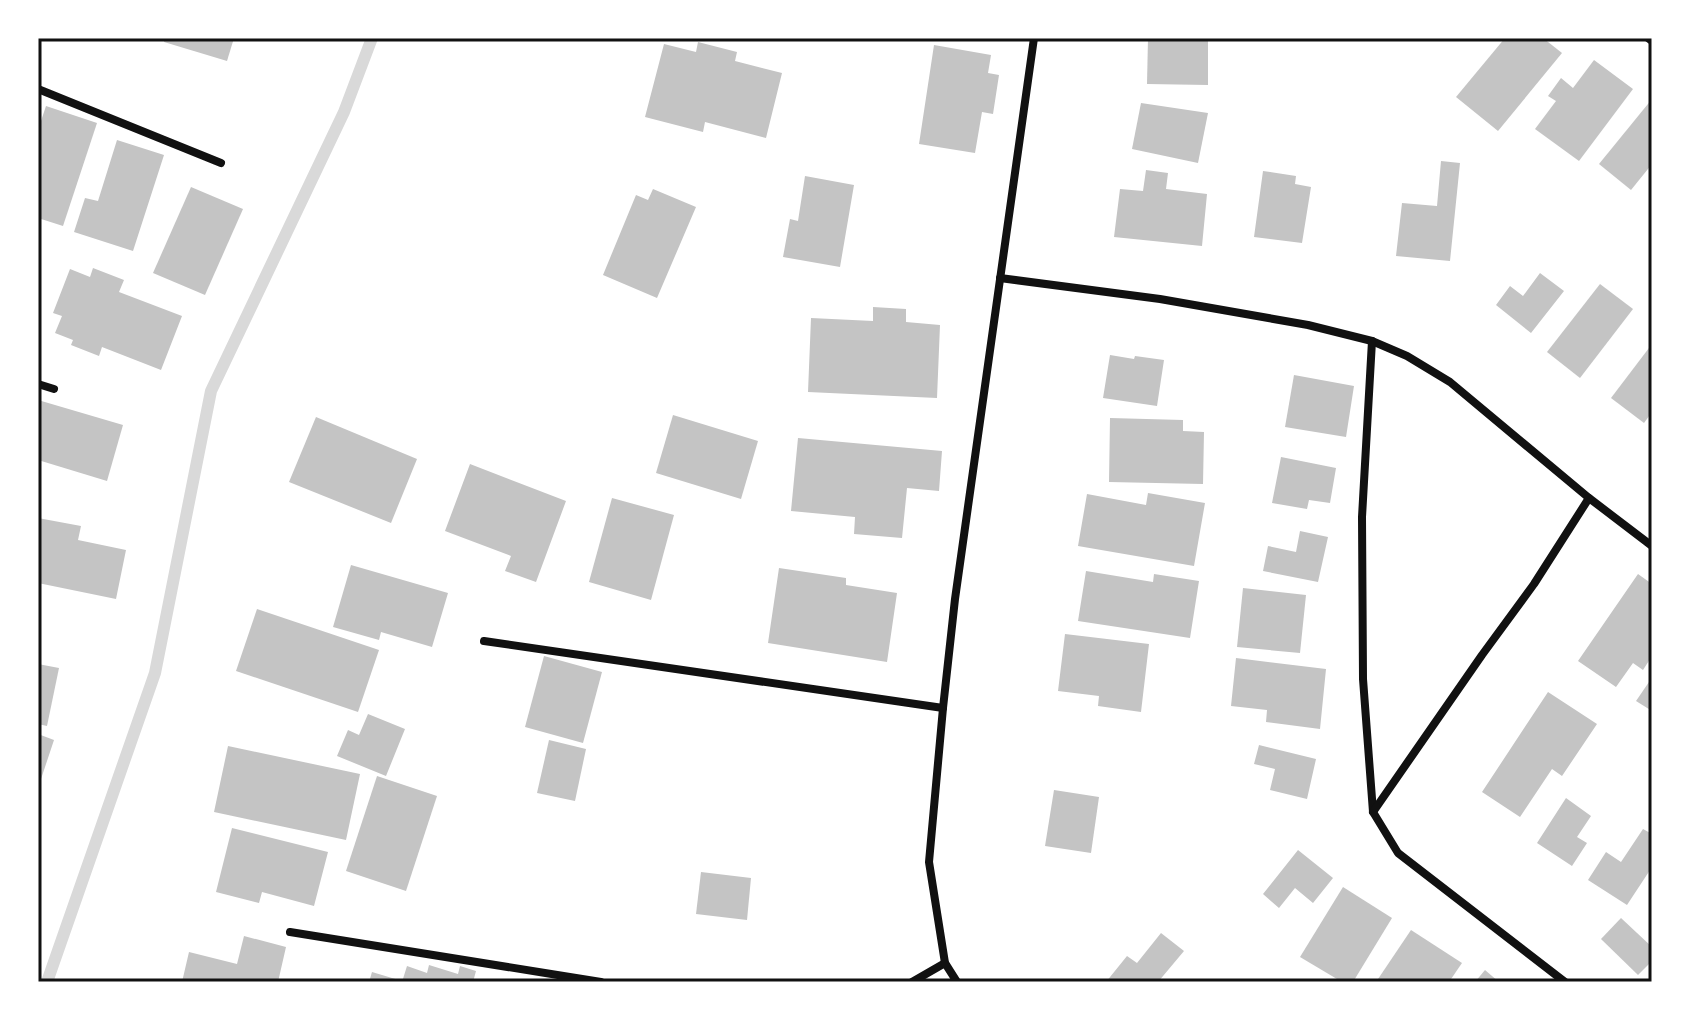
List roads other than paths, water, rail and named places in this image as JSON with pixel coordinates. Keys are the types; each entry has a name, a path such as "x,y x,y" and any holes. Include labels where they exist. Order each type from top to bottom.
{"street":[{"path":"957,982 945,963 929,862 955,599 1034,38"},
{"path":"38,89 221,163"},
{"path":"1000,278 1160,299 1308,325 1372,341 1407,356 1450,382 1589,498 1652,546"},
{"path":"1372,341 1362,531 1363,679 1373,812 1398,853 1565,982"},
{"path":"38,384 54,389"},
{"path":"1373,812 1534,584 1589,498"},
{"path":"484,641 943,708"},
{"path":"290,932 601,982"},
{"path":"912,982 945,963"}],"waterway":[{"path":"47,982 155,673 211,391 344,112 372,38"}]}
